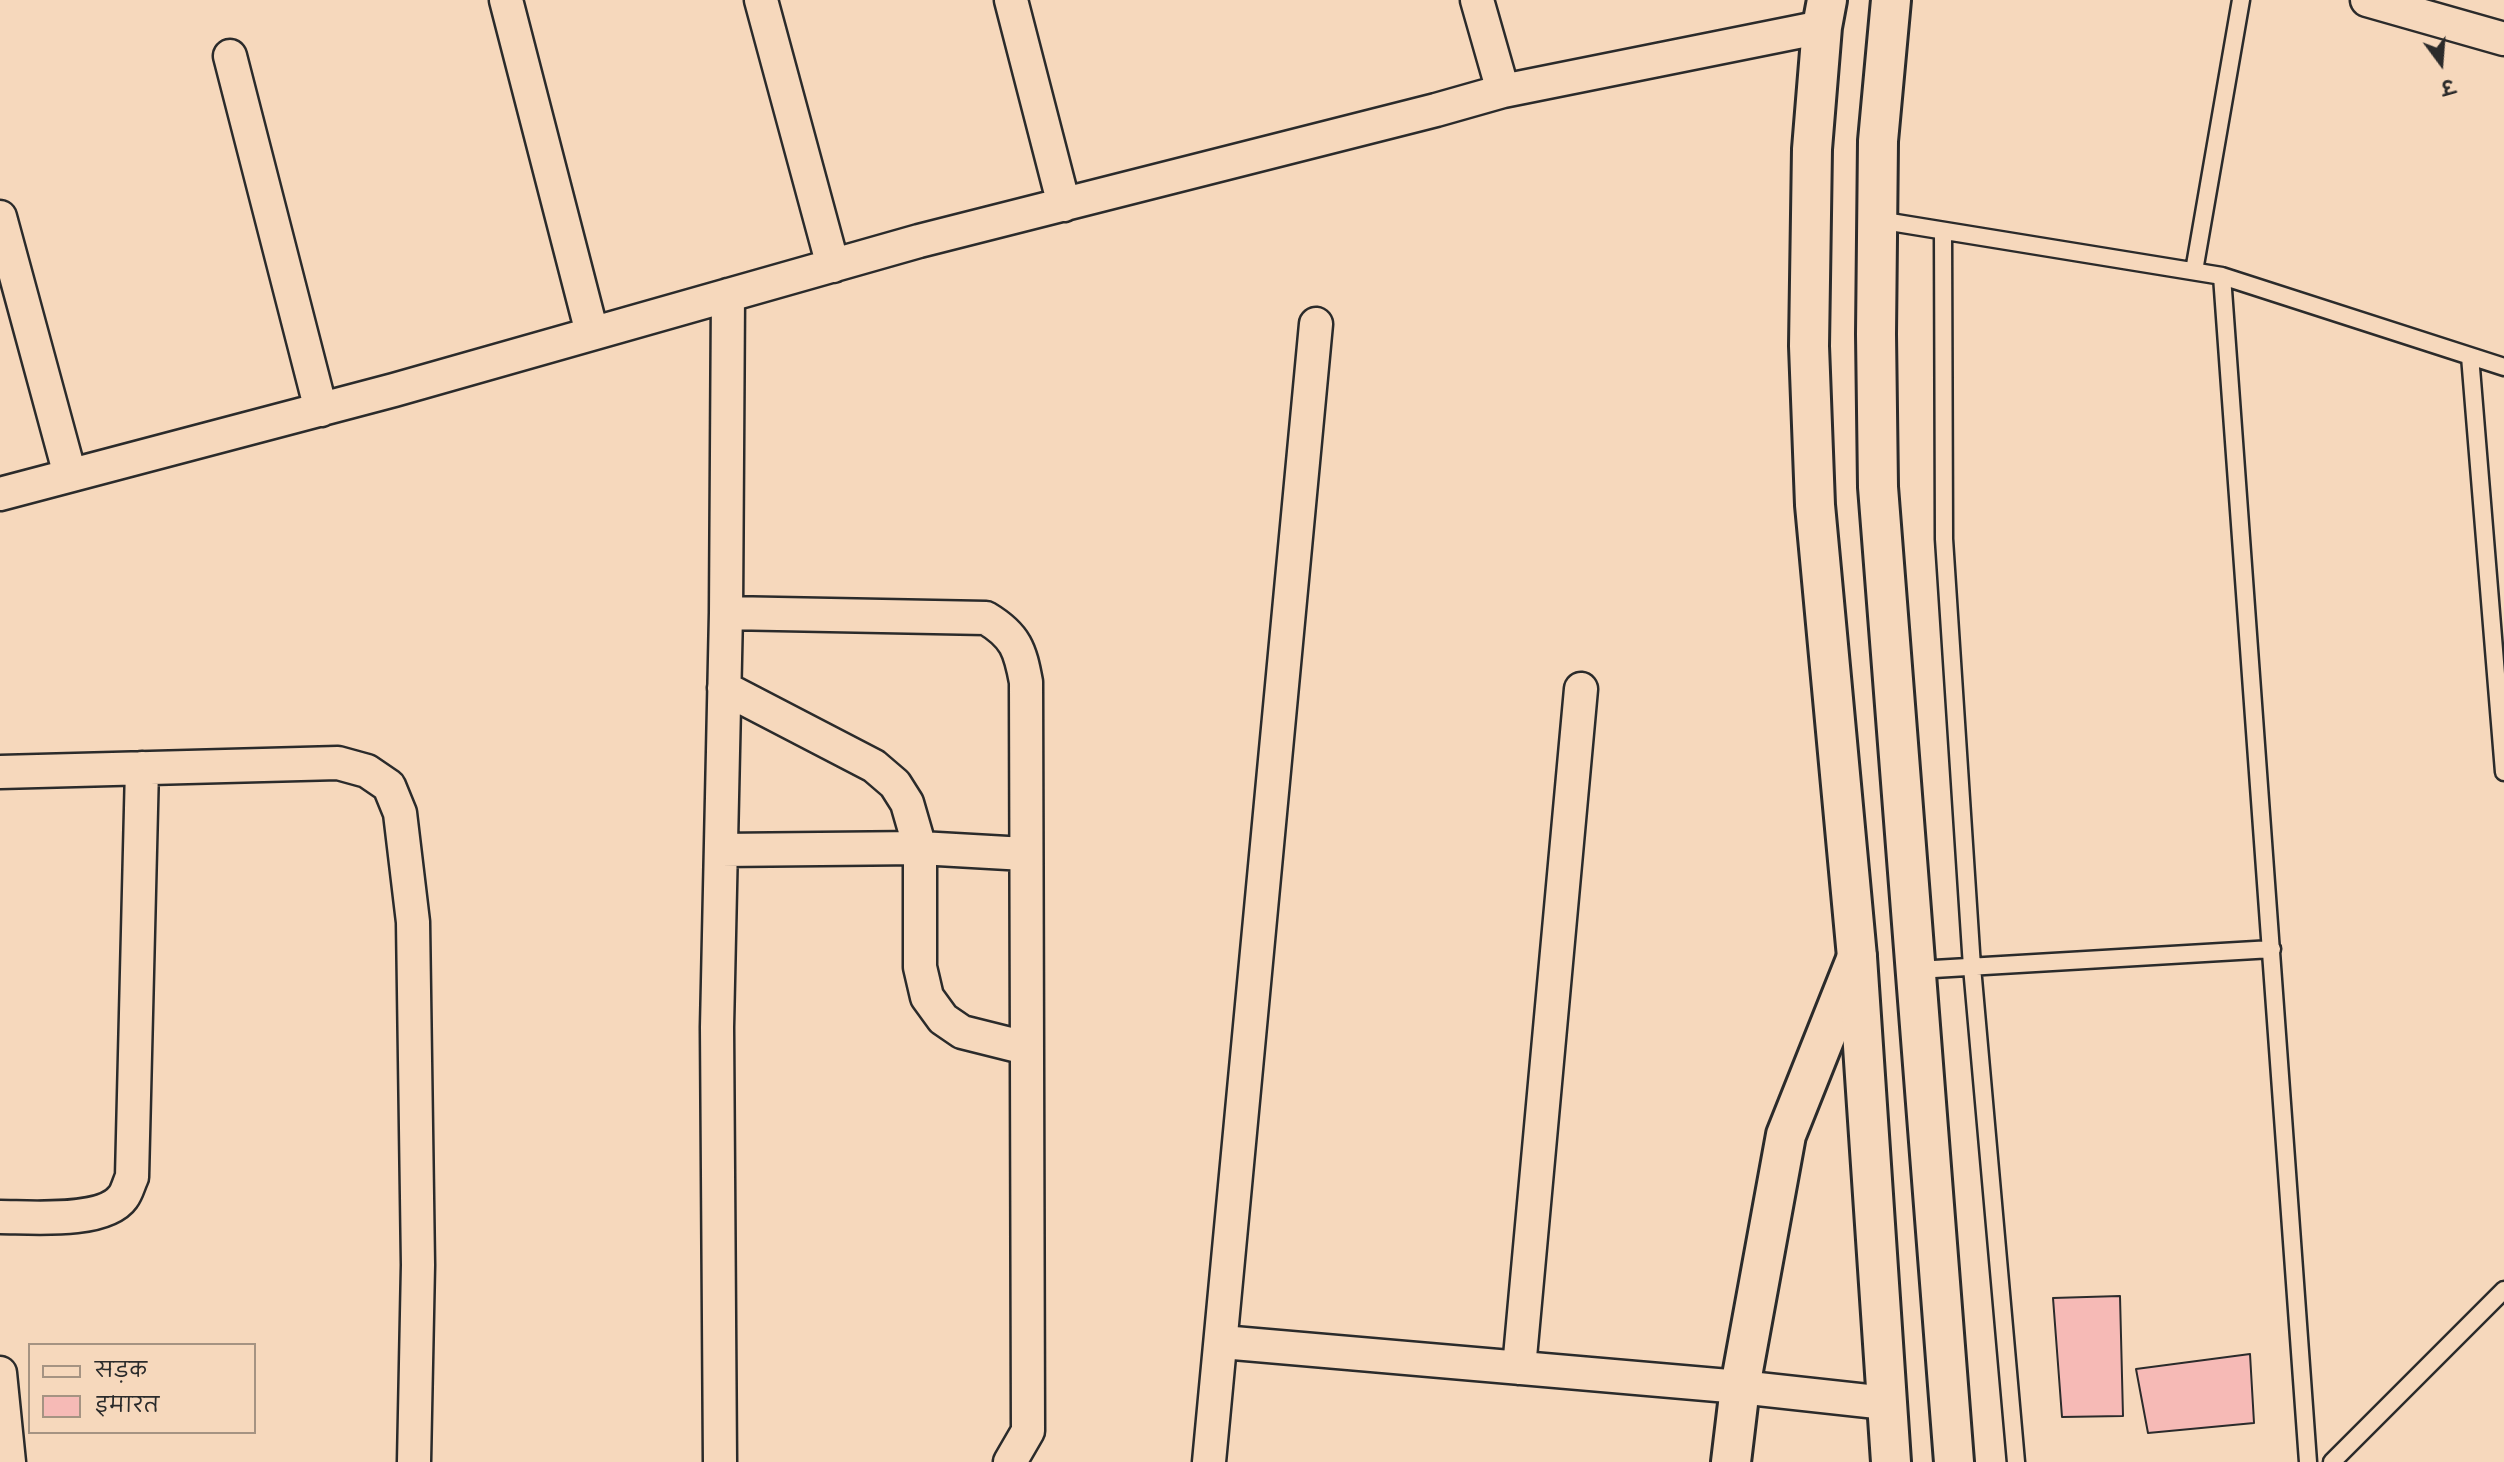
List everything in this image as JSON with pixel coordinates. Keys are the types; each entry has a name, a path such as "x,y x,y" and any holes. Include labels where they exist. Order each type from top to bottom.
{"main road":[{"path":"1891,0 1878,141 1878,487 1954,1462"},
{"path":"1825,14 1812,149 1809,346 1814,492 1857,957 1887,1439"},
{"path":"1731,1462 1740,1387 1786,1135 1857,957"}],"street":[{"path":"506,0 592,333"},
{"path":"761,0 832,266"},
{"path":"1011,0 1064,205"},
{"path":"1477,0 1503,91"},
{"path":"2367,0 2504,39"},
{"path":"0,494 321,410 919,241 1423,114 1503,91 1825,14"},
{"path":"230,56 321,410"},
{"path":"0,217 71,475"},
{"path":"720,1462 717,1027 726,613 728,295"},
{"path":"1209,1462 1316,324"},
{"path":"726,613 986,618 1004,629 1021,651 1026,682 1028,1431 1010,1462"},
{"path":"724,688 874,766 895,784 907,803 920,848 920,967 927,997 943,1019 962,1032 1026,1048"},
{"path":"1519,1368 1581,689"},
{"path":"0,772 338,763 367,771 389,786 400,813 414,922 418,1265 414,1462"},
{"path":"0,1217 70,1218 99,1212 122,1199 132,1177 142,768"},
{"path":"721,850 920,848 1025,854"},
{"path":"1222,1342 1740,1387 1887,1439"},
{"path":"0,1374 9,1462"}],"lane":[{"path":"2194,271 2241,0"},
{"path":"1877,220 2222,276 2504,367"},
{"path":"1943,231 1944,539 1972,967 2016,1462"},
{"path":"2222,276 2308,1462"},
{"path":"2470,356 2504,772"},
{"path":"1917,970 2272,949"},
{"path":"2332,1462 2504,1290"}],"building":[{"path":"2120,1296 2123,1416 2062,1417 2053,1298"},
{"path":"2250,1354 2254,1423 2148,1433 2136,1369"}]}
